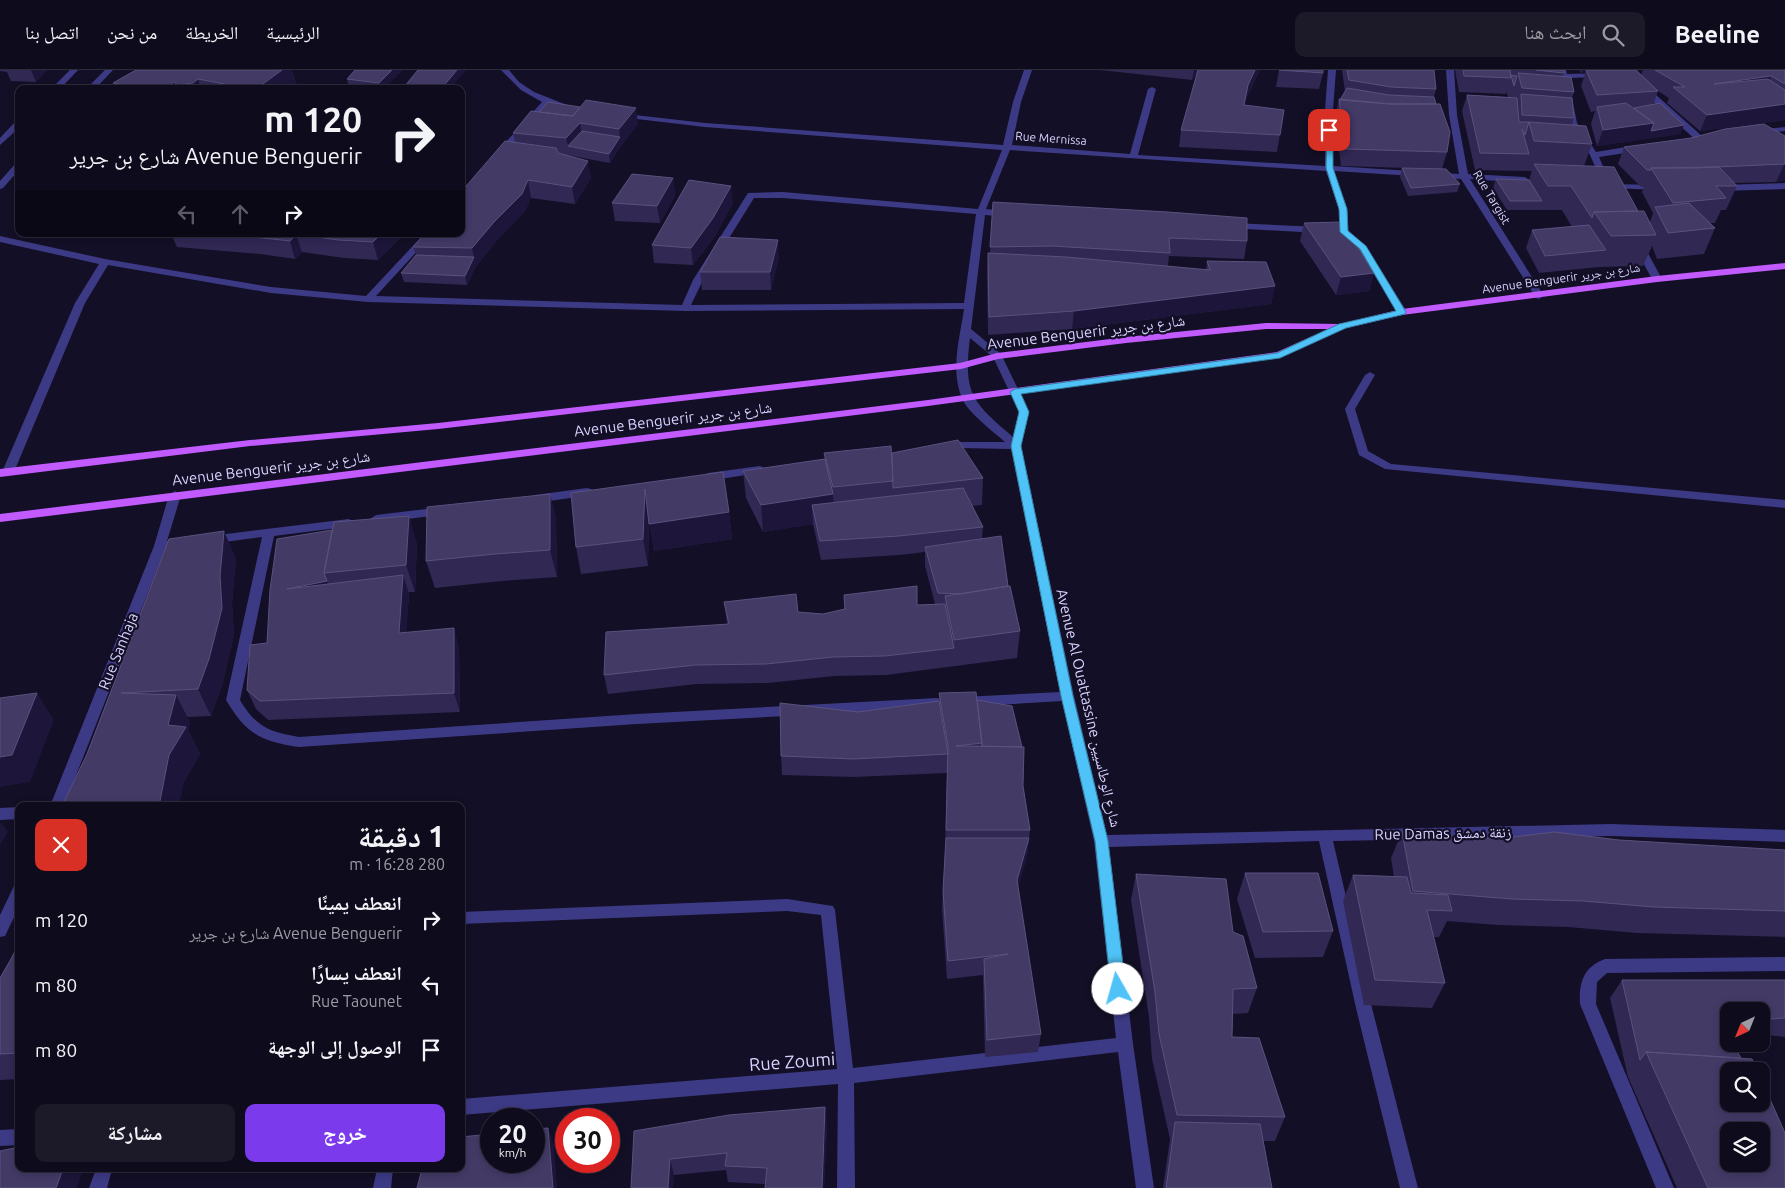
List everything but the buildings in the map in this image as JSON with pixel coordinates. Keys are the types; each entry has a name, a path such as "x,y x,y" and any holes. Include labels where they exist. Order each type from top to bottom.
{"main road":[{"name":"Avenue Benguerir شارع بن جرير","path":"0,518 1015,392 1280,355 1343,326 1402,312 1539,296 1657,279 1785,266"},
{"name":"Avenue Benguerir شارع بن جرير","path":"4,472 250,443 438,426 961,366 997,356 1126,340 1266,326 1343,326"}],"street":[{"path":"59,85 74,70"},
{"path":"94,85 109,70"},
{"path":"505,70 510,78 524,89 546,102 574,107"},
{"path":"1016,446 984,418 967,398 961,366 981,212 1007,147 1017,102 1028,70"},
{"path":"1332,70 1329,110 1329,168 1343,209 1334,231"},
{"name":"Rue Targist","path":"1450,70 1454,115 1464,176 1539,296"},
{"path":"1528,70 1609,74"},
{"path":"1563,73 1573,123 1594,155 1606,189 1673,188"},
{"path":"1635,80 1700,139"},
{"path":"1134,157 1152,89"},
{"path":"494,161 546,102"},
{"name":"Rue Mernissa","path":"610,114 704,125 1134,157 1531,181"},
{"path":"0,142 15,127"},
{"path":"1747,133 1785,129"},
{"path":"1690,140 1710,138"},
{"path":"1594,155 1652,146"},
{"path":"0,186 15,169"},
{"path":"1714,188 1785,186"},
{"path":"686,308 698,280 751,195 783,195 1019,214"},
{"path":"1219,226 1334,231 1364,248 1402,312"},
{"path":"368,299 426,237"},
{"path":"1635,237 1657,279"},
{"path":"0,239 105,262 271,290 368,299 686,308 969,306"},
{"path":"4,472 80,303 105,262"},
{"name":"Avenue Al Ouattassine شارع الوطاسيين","path":"965,329 997,356 1024,412 1016,446 1067,696 1101,841 1125,1044 1145,1188"},
{"path":"1370,375 1350,409 1363,453 1389,467 1785,504"},
{"path":"930,448 959,445 1016,446"},
{"path":"693,479 772,469"},
{"path":"526,500 594,491"},
{"name":"Rue Sanhaja","path":"59,802 160,546 175,495"},
{"path":"160,546 456,509"},
{"path":"269,533 233,700 243,718 255,730 275,739 299,742 637,718 1067,696"},
{"path":"0,814 15,813"},
{"name":"Rue Damas زنقة دمشق","path":"1101,841 1611,830 1785,836"},
{"path":"1325,835 1364,1008 1409,1188"},
{"path":"0,931 15,899"},
{"path":"465,918 787,905 828,910 846,1077 846,1188"},
{"path":"1665,1188 1588,1004 1587,988 1590,976 1605,966 1785,964"},
{"name":"Rue Zoumi","path":"465,1107 846,1077 1029,1057 1125,1044"},
{"path":"0,1138 15,1137"},
{"path":"98,1188 103,1172"},
{"path":"382,1188 385,1172"}],"route":[{"path":"1118,989 1101,841 1067,696 1016,446 1024,412 1015,392 1280,355 1343,326 1402,312 1364,248 1344,232 1343,209 1329,168 1329,130"}]}
